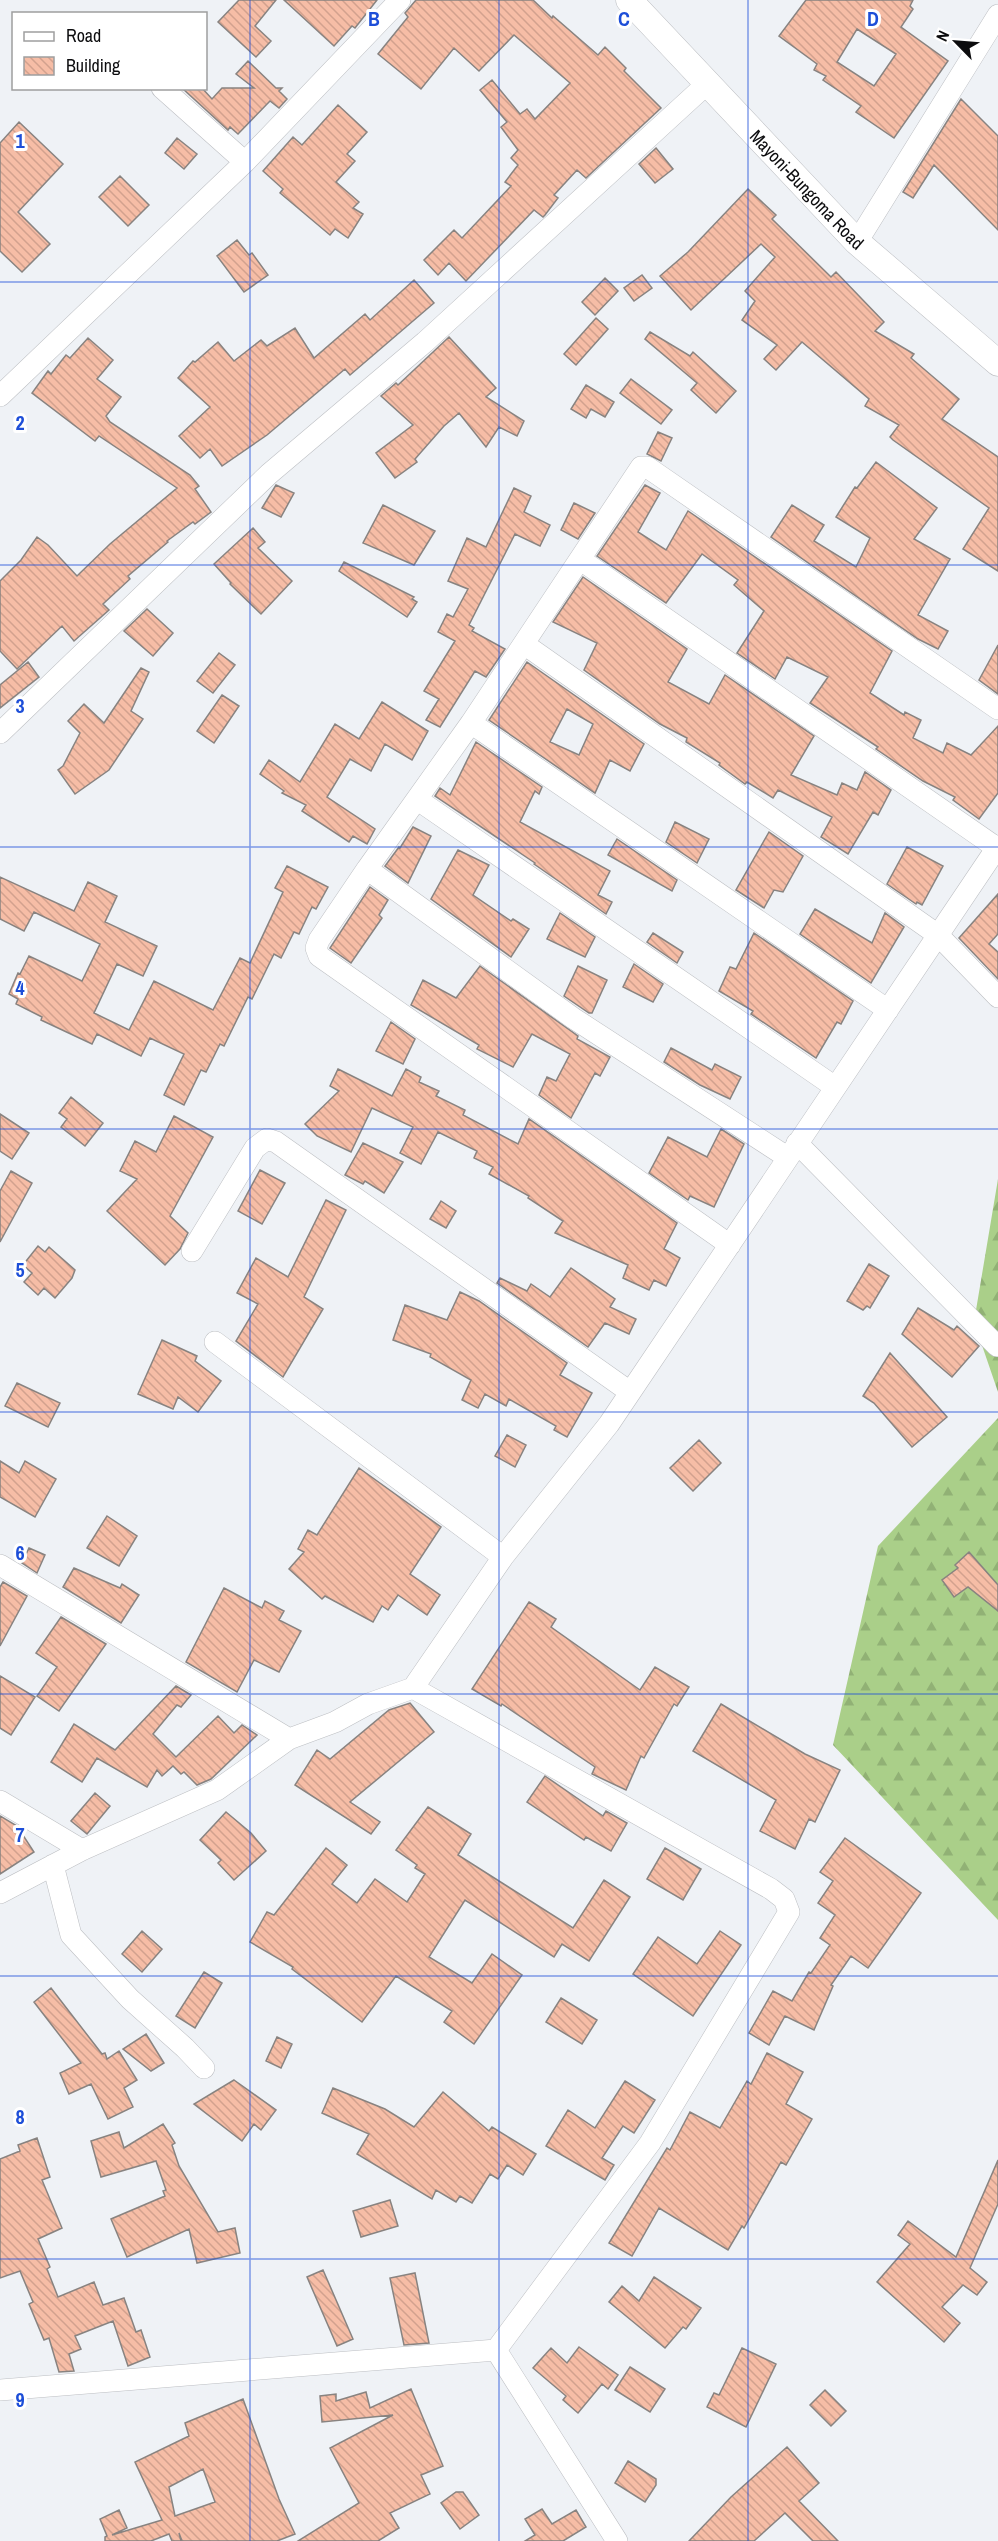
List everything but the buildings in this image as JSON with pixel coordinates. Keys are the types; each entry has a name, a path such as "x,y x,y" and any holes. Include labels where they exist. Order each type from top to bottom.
{"main road":[{"name":"Mayoni-Bungoma Road","path":"629,0 709,82 857,242 998,363"}],"street":[{"path":"0,396 245,162 400,0"},
{"path":"857,242 998,15"},
{"path":"0,734 269,474 425,342 709,82"},
{"path":"164,90 245,162"},
{"path":"730,1245 319,956 316,948 319,940 367,868 418,800 471,723 581,560 641,466 647,467 998,709"},
{"path":"0,1893 82,1850 217,1790 289,1739 335,1722 369,1704 413,1688 503,1557 609,1424 997,847 581,560"},
{"path":"524,644 938,935 998,997"},
{"path":"471,723 888,1010"},
{"path":"418,800 835,1087"},
{"path":"367,868 573,1018 792,1150 997,1346"},
{"path":"192,1251 255,1148 267,1139 276,1142 630,1392"},
{"path":"215,1342 503,1557"},
{"path":"0,1565 289,1739"},
{"path":"0,2390 324,2366 496,2350 650,2143 789,1912 784,1899 771,1889 413,1688"},
{"path":"0,1801 82,1850"},
{"path":"53,1865 71,1935 130,1999 204,2068"},
{"path":"496,2350 617,2541"}],"green space":[{"path":"998,1179 998,1392 974,1322"},
{"path":"998,1418 998,1920 833,1745 878,1546"}]}
